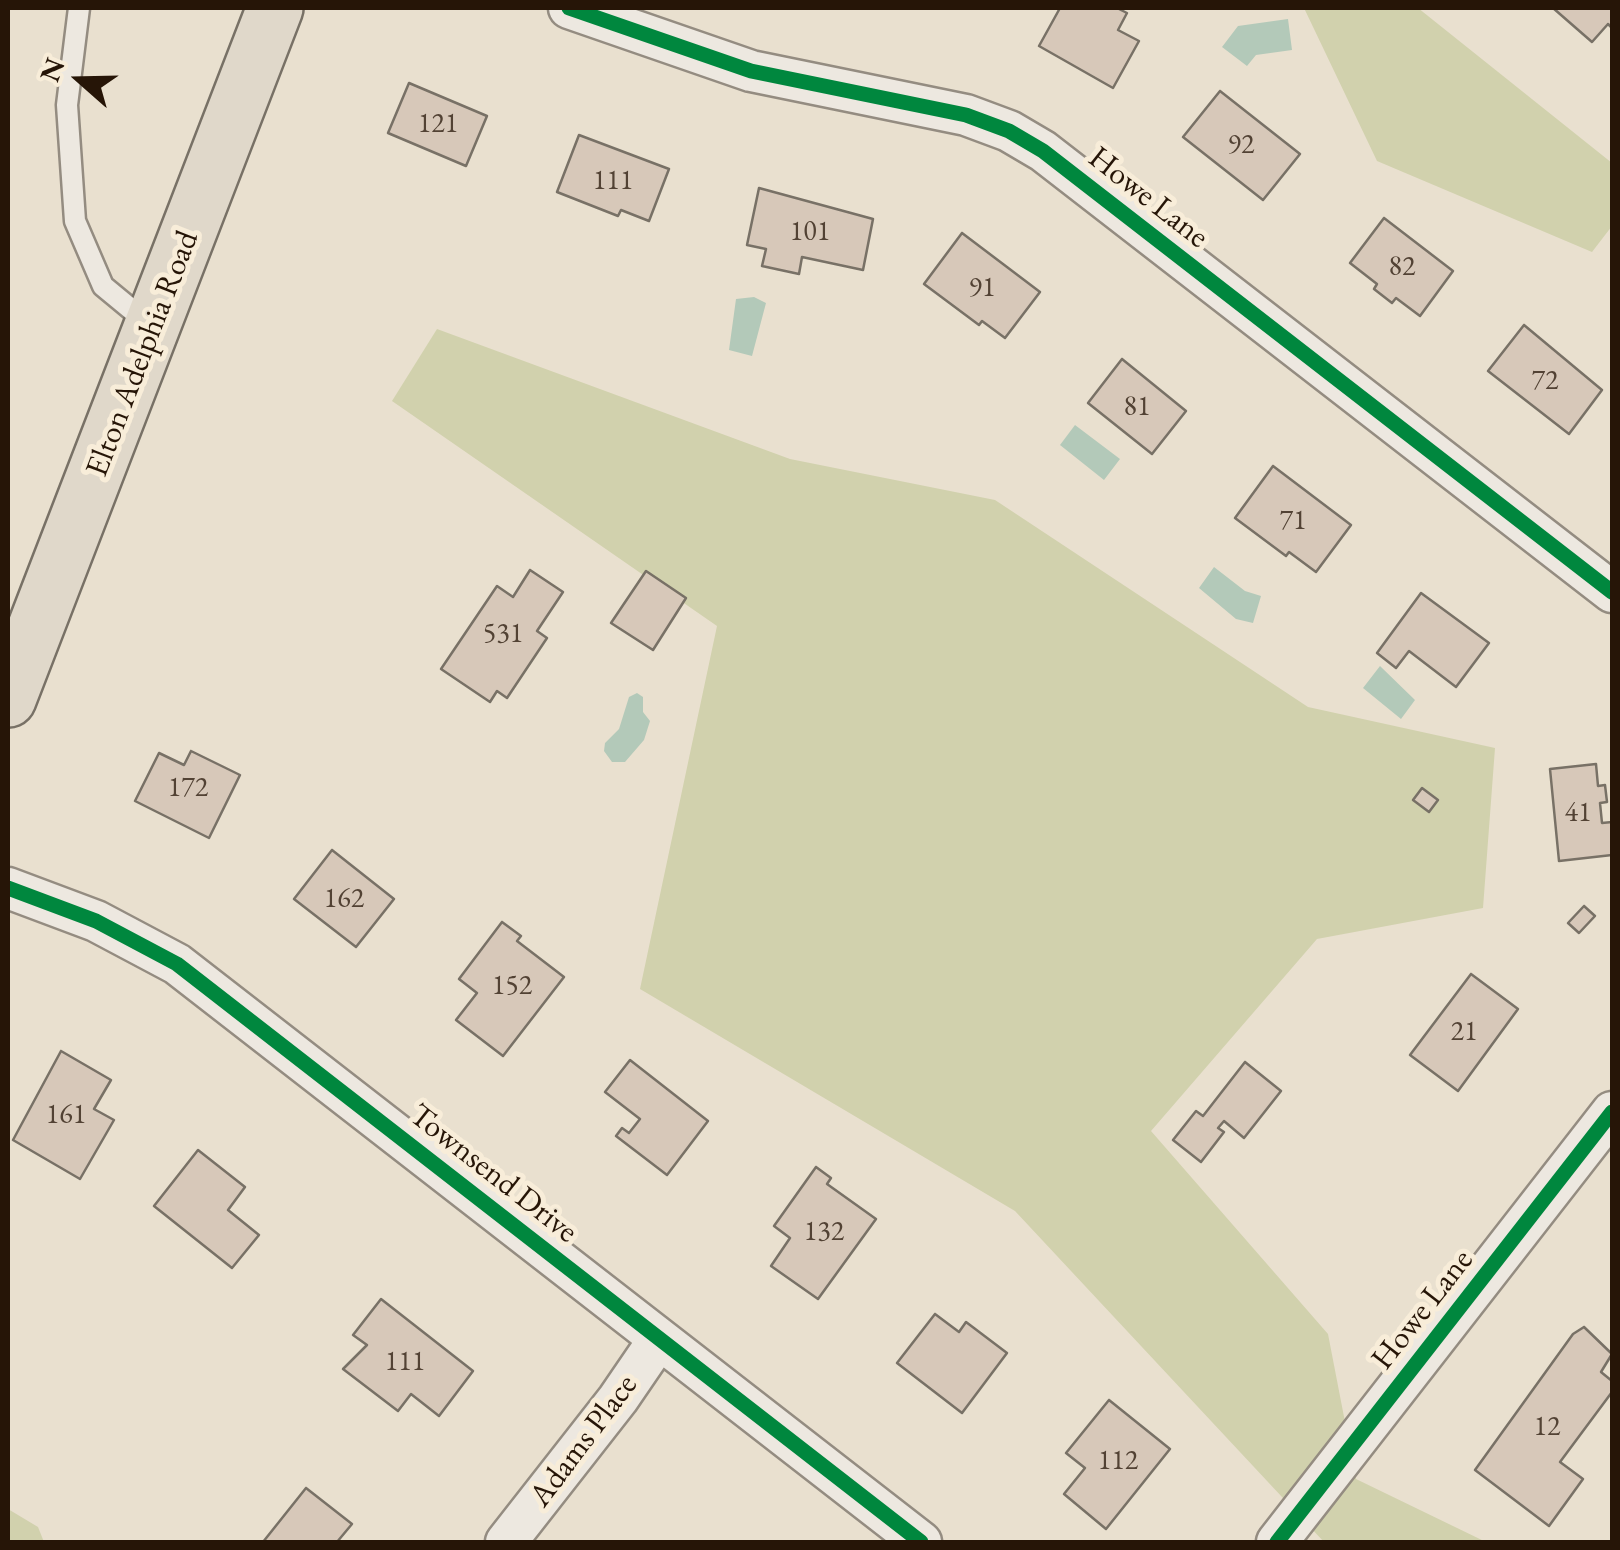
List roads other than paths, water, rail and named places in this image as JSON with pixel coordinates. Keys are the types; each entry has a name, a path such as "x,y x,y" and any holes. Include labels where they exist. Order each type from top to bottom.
{"main road":[{"name":"Elton Adelphia Road","path":"8,699 275,8"}],"street":[{"name":"Howe Lane","path":"570,8 750,72 966,115 1008,131 1042,151 1612,592"},
{"name":"Townsend Drive","path":"8,888 96,921 177,964 921,1542"},
{"name":"Howe Lane","path":"1277,1542 1612,1112"},
{"name":"Adams Place","path":"506,1542 618,1399 659,1339"}],"lane":[{"path":"79,8 67,104 75,221 103,286 154,328"}]}
